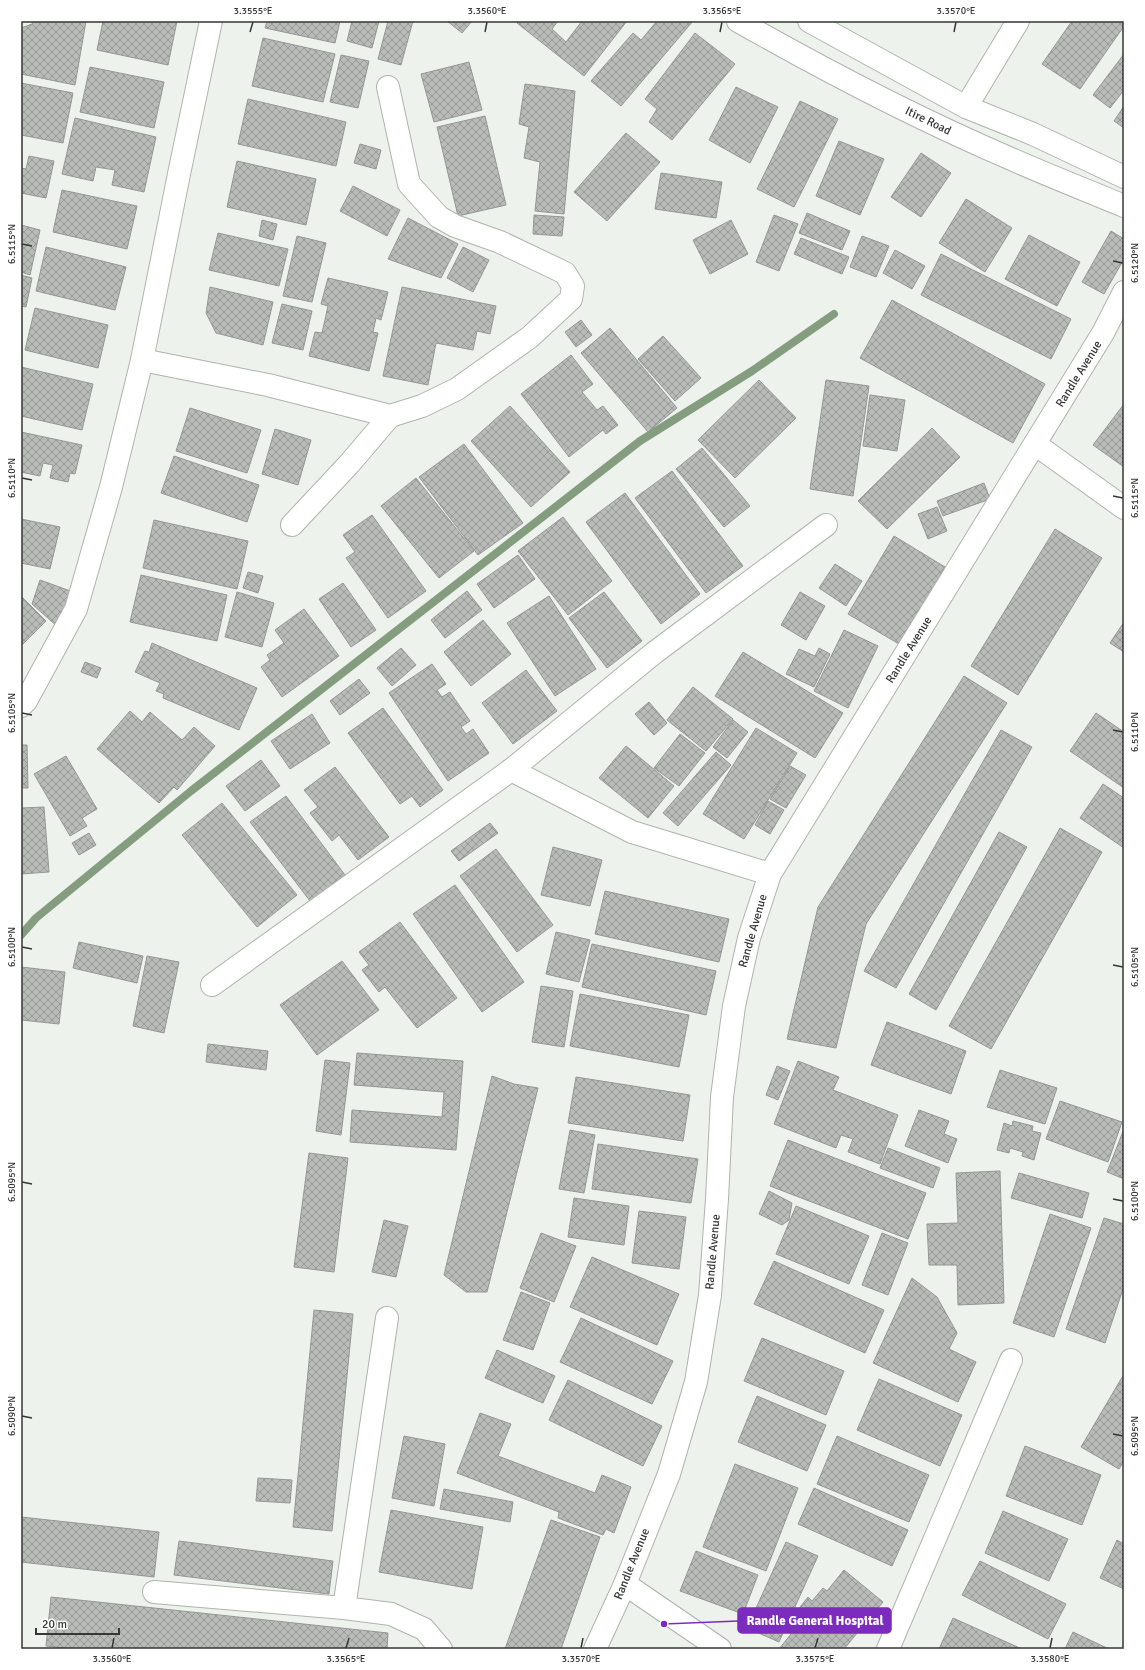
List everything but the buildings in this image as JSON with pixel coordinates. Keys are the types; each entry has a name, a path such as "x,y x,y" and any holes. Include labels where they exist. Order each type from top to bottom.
{"street":[{"path":"21,706 26,700 76,608 111,487 142,360 211,21"},
{"name":"Itire Road","path":"738,21 792,52 941,128 1010,159 1124,206"},
{"path":"809,21 966,107 1033,134 1124,177"},
{"path":"966,107 1018,21"},
{"path":"142,360 268,385 390,416 422,406 463,385 530,337 571,299 573,286 565,273 500,242 455,226 439,217 408,184 388,87"},
{"name":"Randle Avenue","path":"595,1649 625,1584 669,1474 696,1382 710,1296 722,1098 734,1006 749,938 770,874 1104,334 1124,292"},
{"path":"292,525 350,463 390,416"},
{"path":"1035,444 1124,508"},
{"path":"212,985 511,770 654,653 826,525"},
{"path":"511,770 632,832 770,874"},
{"path":"344,1608 388,1318"},
{"path":"888,1649 1011,1360"},
{"path":"625,1584 720,1649"},
{"path":"154,1592 344,1608 391,1614 424,1629 441,1649"}],"waterway":[{"path":"21,935 36,918 191,791 640,441 752,371 834,314"}],"place":[{"name":"Randle General Hospital","path":"664,1624"}]}
